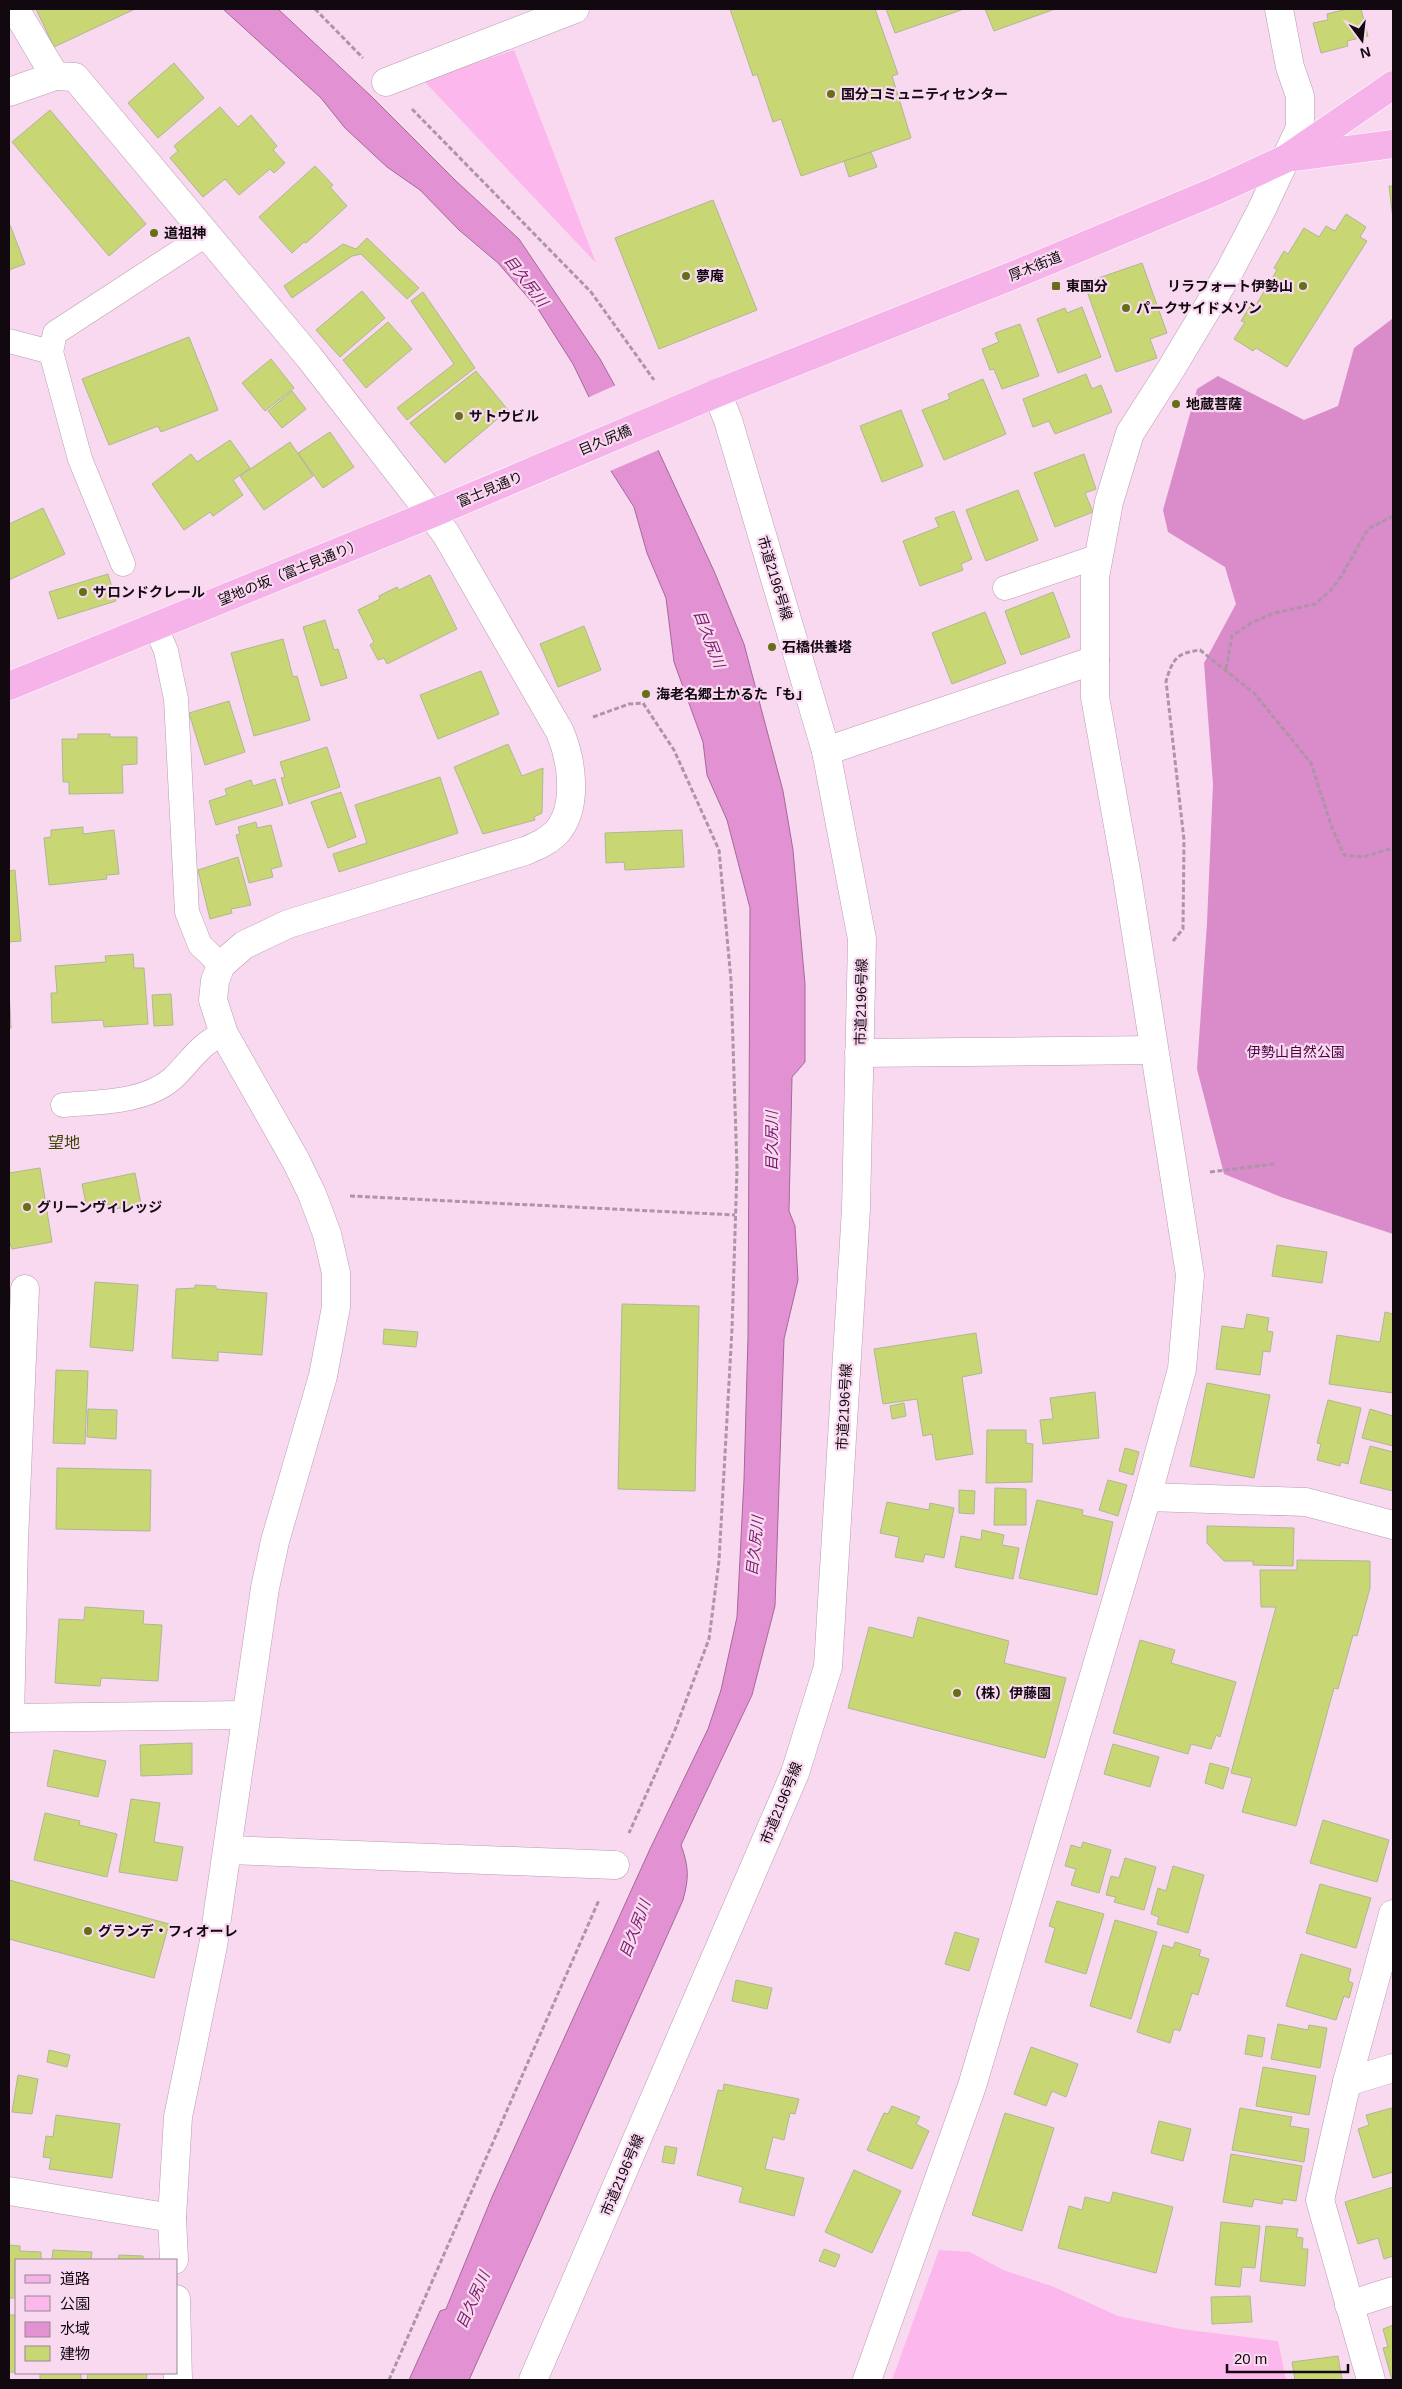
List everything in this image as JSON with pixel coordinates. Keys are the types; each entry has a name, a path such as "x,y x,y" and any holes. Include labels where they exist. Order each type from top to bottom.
{"main road":[{"name":"厚木街道","path":"661,417 1143,222 1287,158 1393,85"},
{"path":"1287,158 1393,144"},
{"name":"目久尻橋","path":"549,464 661,417"},
{"name":"富士見通り","path":"431,514 549,464"},
{"name":"望地の坂（富士見通り）","path":"9,686 431,514"}],"street":[{"path":"16,9 55,76"},
{"path":"386,82 575,9"},
{"path":"1279,9 1290,67 1300,96 1325,132 1346,150"},
{"path":"9,92 55,76 74,77 207,234 309,357 446,534 560,732 568,756 570,798 568,811 562,825 544,843 518,853 288,924 244,945 220,965 215,981 213,1000 224,1034 296,1161 312,1194 332,1253 336,1273 336,1308 323,1376 275,1541 245,1715 228,1850 213,1946 178,2117 172,2218 174,2259"},
{"path":"867,2380 972,2086 1147,1498 1182,1369 1190,1275 1127,876 1095,696 1095,577 1109,502 1130,433 1229,272 1287,158 1300,128 1300,96"},
{"name":"市道2196号線","path":"533,2380 795,1773 828,1667 856,1209 862,939 826,750 728,420 717,393"},
{"path":"826,750 1095,660"},
{"path":"859,1053 1154,1050"},
{"path":"25,1289 11,1540 10,1718 245,1715"},
{"path":"1147,1498 1306,1502 1393,1525"},
{"path":"228,1850 614,1865"},
{"path":"1371,2380 1320,2200 1347,2082 1393,1914"},
{"path":"1347,2082 1393,2068"},
{"path":"9,2191 172,2218"},
{"path":"1349,2305 1393,2291"}],"lane":[{"path":"123,564 83,468 51,352 55,333 207,234"},
{"path":"9,341 51,352"},
{"path":"1005,588 1099,556"},
{"path":"156,627 166,651 176,699 187,912 200,945 220,965"},
{"path":"63,1105 146,1094 170,1080 210,1039 224,1034"}],"path":[{"path":"315,9 591,292 654,380"},
{"path":"1226,668 1232,636 1274,613 1315,604 1331,590 1342,575 1368,529 1393,516"},
{"path":"1172,943 1183,929 1184,840 1166,681 1173,660 1186,651 1200,650 1226,668 1254,693 1311,763 1331,824 1344,855 1363,857 1393,848"},
{"path":"389,2380 675,1730 709,1639 719,1551 732,1330 737,1169 731,980 719,850 674,750 643,703 613,710 560,732"},
{"path":"1205,1173 1274,1164"},
{"path":"312,1194 736,1215"}],"green space":[{"path":"514,50 596,263 424,81"},
{"name":"伊勢山自然公園","path":"1392,319 1393,1234 1281,1197 1224,1174 1197,1069 1207,923 1213,784 1204,663 1236,604 1225,567 1168,532 1163,510 1197,389 1218,376 1304,420 1338,406 1354,348"},
{"path":"939,2250 970,2252 1003,2270 1054,2287 1118,2316 1181,2329 1278,2341 1286,2380 892,2380"}],"water":[{"name":"目久尻川","path":"223,9 278,9 372,97 456,181 519,239 600,359 630,413 658,450 714,571 744,644 783,791 793,850 805,984 805,1062 792,1077 789,1211 795,1226 798,1280 784,1339 775,1606 752,1695 681,1845 686,1860 687,1872 683,1900 469,2380 409,2380 440,2311 446,2309 492,2197 650,1849 708,1729 721,1690 737,1617 744,1480 748,1337 750,908 727,820 707,775 703,742 674,662 666,598 647,553 634,507 611,471 589,397 573,364 538,309 498,263 459,230 420,190 387,167 345,128 321,98"}],"pier":[{"path":"616,385 632,412 661,449 608,472 587,398"}],"building":[{"path":"36,9 135,9 54,47"},
{"name":"国分コミュニティセンター","path":"730,9 875,9 898,74 892,76 911,138 801,176 781,119 773,122 757,74 753,76"},
{"path":"886,9 964,9 895,33"},
{"path":"985,9 1055,9 994,31"},
{"path":"1347,9 1361,9 1368,36 1347,41 1348,46 1321,53 1313,23 1328,20 1327,14"},
{"path":"174,63 204,98 158,138 128,103"},
{"path":"220,107 238,127 251,115 277,146 273,150 285,163 274,173 270,169 239,195 225,179 203,197 170,158 178,151 174,146"},
{"path":"50,110 146,224 109,256 12,142"},
{"path":"871,152 877,167 849,177 844,161"},
{"path":"315,166 333,185 330,187 347,206 292,253 259,217"},
{"path":"1389,186 1393,186 1393,219"},
{"path":"713,200 757,310 659,349 615,238"},
{"name":"リラフォート伊勢山","path":"1346,214 1366,227 1360,237 1367,241 1287,367 1256,348 1253,351 1234,339 1245,322 1241,321 1252,303 1256,305 1277,270 1274,268 1284,251 1288,254 1304,228 1319,237 1326,226 1335,231"},
{"path":"9,226 25,264 9,270"},
{"path":"367,238 419,288 407,299 361,254 352,256 292,298 284,286 343,244 356,249"},
{"name":"パークサイドメゾン","path":"1142,263 1167,333 1150,339 1157,358 1116,372 1084,283"},
{"path":"362,291 385,318 340,357 316,330"},
{"path":"423,292 475,368 407,420 397,408 454,364 411,301"},
{"path":"1082,307 1101,357 1058,373 1037,319 1065,308 1067,313"},
{"path":"388,322 412,349 366,388 343,360"},
{"path":"1020,324 1039,376 1002,389 994,369 990,370 982,349 999,342 995,333"},
{"path":"189,337 218,410 161,432 158,426 109,445 82,379"},
{"path":"271,359 294,388 265,411 242,383"},
{"name":"サトウビル","path":"476,371 508,410 445,463 410,423"},
{"path":"1086,374 1092,389 1101,385 1112,412 1055,434 1049,421 1033,427 1023,399"},
{"path":"983,379 1006,434 944,460 922,410 950,399 948,394"},
{"path":"292,391 306,409 282,428 268,411"},
{"path":"901,410 923,466 882,482 860,426"},
{"path":"330,432 354,467 323,488 298,453"},
{"path":"230,440 250,468 233,480 243,495 213,516 210,512 184,530 152,484 191,454 197,462"},
{"path":"290,442 313,476 264,510 240,476"},
{"path":"1084,454 1096,489 1085,493 1093,512 1055,527 1034,473"},
{"path":"1018,490 1038,540 986,561 966,510"},
{"path":"43,508 65,554 9,580 9,524"},
{"path":"954,511 972,559 961,564 963,570 920,586 903,541 939,527 935,518"},
{"path":"108,574 116,601 58,619 49,592"},
{"path":"430,575 457,629 387,664 384,658 378,660 370,645 374,642 358,610 380,599 379,596 397,587 399,590"},
{"path":"1053,592 1070,637 1021,655 1005,611"},
{"path":"985,612 1006,663 952,684 932,633"},
{"path":"325,620 334,650 338,649 347,678 321,686 303,627"},
{"path":"584,626 601,670 558,687 540,644"},
{"path":"283,639 293,677 297,676 310,720 254,736 231,653"},
{"path":"481,671 499,714 438,739 420,695"},
{"path":"229,701 245,752 205,765 189,713"},
{"path":"78,734 110,734 110,737 137,737 137,764 122,765 123,793 69,794 69,782 63,782 62,739 78,739"},
{"path":"508,744 522,776 543,768 542,813 534,817 535,820 483,834 454,767"},
{"path":"327,747 340,787 289,804 281,778 285,777 280,762"},
{"path":"440,777 458,833 339,872 333,854 367,843 355,805"},
{"path":"275,779 283,805 216,825 209,801 227,795 225,789 251,780 253,786"},
{"path":"341,792 356,837 328,848 311,802"},
{"path":"256,822 257,828 271,825 282,866 271,869 273,877 249,883 236,835 240,834 238,827"},
{"path":"83,827 83,834 114,830 119,874 106,875 107,879 49,885 44,838 51,837 51,830"},
{"path":"682,830 684,867 625,870 624,862 606,863 605,833"},
{"path":"238,857 251,905 231,909 232,913 210,919 198,870"},
{"path":"15,870 21,941 9,942 9,871"},
{"path":"133,954 134,968 144,968 148,1024 104,1027 103,1020 52,1023 51,993 57,993 55,966 106,962 105,956"},
{"path":"9,989 11,1028 9,1028"},
{"path":"171,994 173,1025 154,1026 152,995"},
{"name":"グリーンヴィレッジ","path":"40,1168 52,1242 12,1249 9,1241 9,1173"},
{"path":"135,1173 141,1204 110,1210 109,1204 87,1209 82,1184"},
{"path":"1277,1245 1327,1252 1322,1283 1272,1276"},
{"path":"95,1282 138,1285 133,1351 90,1347"},
{"path":"195,1285 216,1286 216,1289 267,1293 262,1355 218,1352 218,1361 172,1358 176,1289 195,1288"},
{"path":"622,1304 699,1306 695,1491 618,1489"},
{"path":"1385,1312 1393,1314 1393,1393 1329,1384 1337,1335 1380,1342"},
{"path":"1247,1314 1269,1318 1267,1331 1273,1332 1270,1352 1263,1351 1260,1375 1216,1369 1222,1326 1244,1329"},
{"path":"384,1329 418,1332 416,1347 383,1344"},
{"path":"976,1333 982,1373 962,1377 973,1454 936,1460 932,1434 923,1436 917,1399 883,1404 874,1349"},
{"path":"56,1370 88,1371 85,1444 53,1443"},
{"path":"1207,1383 1270,1395 1254,1478 1190,1466"},
{"path":"1095,1392 1099,1438 1043,1444 1040,1420 1053,1419 1050,1398"},
{"path":"1328,1400 1361,1408 1348,1464 1341,1462 1340,1466 1317,1460 1321,1444 1317,1443"},
{"path":"904,1403 906,1416 892,1419 890,1406"},
{"path":"88,1409 117,1410 116,1439 87,1437"},
{"path":"1370,1409 1393,1416 1393,1446 1362,1438"},
{"path":"987,1430 1026,1430 1026,1443 1033,1444 1032,1482 986,1483"},
{"path":"1370,1446 1393,1452 1393,1491 1360,1483"},
{"path":"1125,1448 1139,1452 1133,1475 1119,1471"},
{"path":"57,1468 151,1470 150,1531 56,1529"},
{"path":"1108,1480 1127,1485 1118,1516 1099,1510"},
{"path":"995,1488 1026,1489 1026,1525 994,1525"},
{"path":"959,1490 975,1491 974,1514 959,1513"},
{"path":"1037,1500 1083,1510 1082,1515 1113,1522 1097,1595 1019,1578"},
{"path":"887,1502 929,1510 930,1503 954,1508 944,1558 925,1554 923,1562 895,1557 899,1537 880,1533"},
{"path":"1207,1526 1294,1528 1293,1566 1253,1565 1253,1561 1224,1561 1207,1543"},
{"path":"982,1530 1004,1535 1002,1545 1019,1548 1013,1579 955,1567 961,1536 981,1540"},
{"path":"1297,1560 1370,1561 1370,1588 1357,1636 1353,1635 1338,1689 1334,1688 1296,1826 1242,1812 1252,1778 1231,1773 1276,1607 1261,1607 1260,1570 1297,1570"},
{"path":"85,1607 144,1611 143,1624 162,1625 158,1681 101,1678 100,1686 55,1683 59,1619 84,1620"},
{"name":"（株）伊藤園","path":"918,1617 1009,1641 1004,1663 1066,1678 1045,1758 848,1708 869,1627 913,1638"},
{"path":"1140,1640 1175,1650 1171,1663 1236,1682 1220,1737 1216,1735 1211,1749 1191,1744 1188,1754 1113,1733"},
{"path":"192,1743 192,1774 141,1776 140,1745"},
{"path":"1113,1744 1159,1757 1150,1787 1104,1774"},
{"path":"54,1750 106,1761 98,1797 47,1786"},
{"path":"1210,1763 1229,1768 1223,1789 1205,1783"},
{"path":"131,1799 160,1803 154,1842 183,1847 177,1881 119,1872"},
{"path":"45,1813 80,1821 79,1825 117,1834 107,1877 34,1860"},
{"path":"1323,1820 1389,1840 1377,1882 1310,1863"},
{"path":"1083,1842 1111,1850 1099,1893 1071,1885 1076,1869 1065,1866 1071,1845 1081,1848"},
{"path":"1125,1858 1156,1867 1144,1910 1114,1902 1116,1897 1106,1895 1111,1876 1119,1878"},
{"path":"1173,1866 1204,1875 1188,1933 1157,1924 1159,1917 1151,1914 1158,1888 1166,1891"},
{"name":"グランデ・フィオーレ","path":"9,1880 169,1924 154,1978 9,1939"},
{"path":"1320,1884 1371,1898 1356,1948 1306,1933"},
{"path":"1057,1901 1104,1914 1086,1974 1045,1962 1055,1928 1049,1926"},
{"path":"1115,1920 1157,1932 1131,2019 1090,2006"},
{"path":"955,1932 979,1939 969,1971 945,1964"},
{"path":"1175,1942 1201,1950 1199,1956 1209,1959 1198,1995 1192,1993 1180,2031 1174,2029 1170,2043 1137,2032 1163,1945 1173,1948"},
{"path":"1301,1954 1351,1969 1348,1981 1353,1983 1349,1998 1344,1996 1336,2020 1286,2006"},
{"path":"736,1980 772,1988 767,2009 732,2001"},
{"path":"1278,2024 1308,2030 1309,2025 1327,2028 1320,2068 1271,2059"},
{"path":"1248,2035 1265,2038 1262,2057 1245,2054"},
{"path":"1031,2047 1078,2064 1066,2097 1052,2091 1046,2106 1014,2094"},
{"path":"49,2050 70,2055 67,2067 47,2062"},
{"path":"1263,2067 1316,2076 1309,2115 1256,2106"},
{"path":"18,2075 38,2079 32,2114 12,2112"},
{"path":"724,2084 799,2099 795,2114 790,2113 784,2140 773,2137 765,2169 804,2178 794,2216 739,2202 743,2187 697,2175 718,2090 723,2091"},
{"path":"892,2106 920,2117 916,2124 929,2131 912,2169 867,2150 884,2113 888,2114"},
{"path":"1240,2108 1292,2117 1290,2126 1309,2129 1304,2162 1232,2150"},
{"path":"1392,2108 1393,2172 1373,2178 1358,2129 1369,2125 1366,2115"},
{"path":"1005,2113 1054,2128 1022,2231 972,2215"},
{"path":"56,2115 120,2124 112,2178 49,2169 51,2158 43,2157 46,2136 53,2137"},
{"path":"1159,2121 1191,2129 1183,2161 1151,2153"},
{"path":"665,2146 677,2148 674,2164 662,2162"},
{"path":"1231,2154 1302,2166 1296,2201 1283,2199 1282,2204 1254,2199 1252,2207 1223,2202"},
{"path":"854,2170 901,2191 872,2253 825,2232"},
{"path":"1393,2187 1393,2256 1384,2259 1378,2238 1358,2244 1345,2202"},
{"path":"1113,2192 1173,2207 1156,2273 1058,2248 1069,2206 1082,2210 1085,2197 1110,2203"},
{"path":"1221,2222 1260,2226 1255,2268 1242,2267 1240,2287 1215,2285"},
{"path":"1266,2226 1298,2229 1296,2237 1303,2238 1302,2249 1308,2249 1305,2286 1260,2281"},
{"path":"9,2245 20,2246 20,2251 41,2252 41,2259 15,2259 15,2298 9,2298"},
{"path":"824,2249 840,2255 835,2267 819,2261"},
{"path":"53,2250 92,2252 91,2259 52,2259"},
{"path":"119,2255 143,2256 143,2259 118,2259"},
{"path":"1250,2296 1252,2322 1212,2324 1211,2297"},
{"path":"9,2315 15,2315 15,2372 9,2372"},
{"path":"1393,2325 1392,2380 1383,2348 1388,2347 1383,2329"},
{"path":"1338,2356 1342,2380 1295,2380 1292,2362"},
{"path":"40,2374 81,2374 81,2380 40,2380"},
{"path":"88,2374 147,2374 146,2380 87,2380"}],"place":[{"name":"国分コミュニティセンター","path":"831,94"},
{"name":"道祖神","path":"154,233"},
{"name":"夢庵","path":"686,276"},
{"name":"東国分","path":"1056,286"},
{"name":"リラフォート伊勢山","path":"1303,286"},
{"name":"パークサイドメゾン","path":"1126,308"},
{"name":"地蔵菩薩","path":"1176,404"},
{"name":"サトウビル","path":"459,416"},
{"name":"サロンドクレール","path":"83,592"},
{"name":"石橋供養塔","path":"772,647"},
{"name":"海老名郷土かるた「も」","path":"646,694"},
{"name":"グリーンヴィレッジ","path":"27,1207"},
{"name":"（株）伊藤園","path":"957,1693"},
{"name":"グランデ・フィオーレ","path":"88,1931"}],"district":[{"name":"望地","path":"64,1142"}]}
